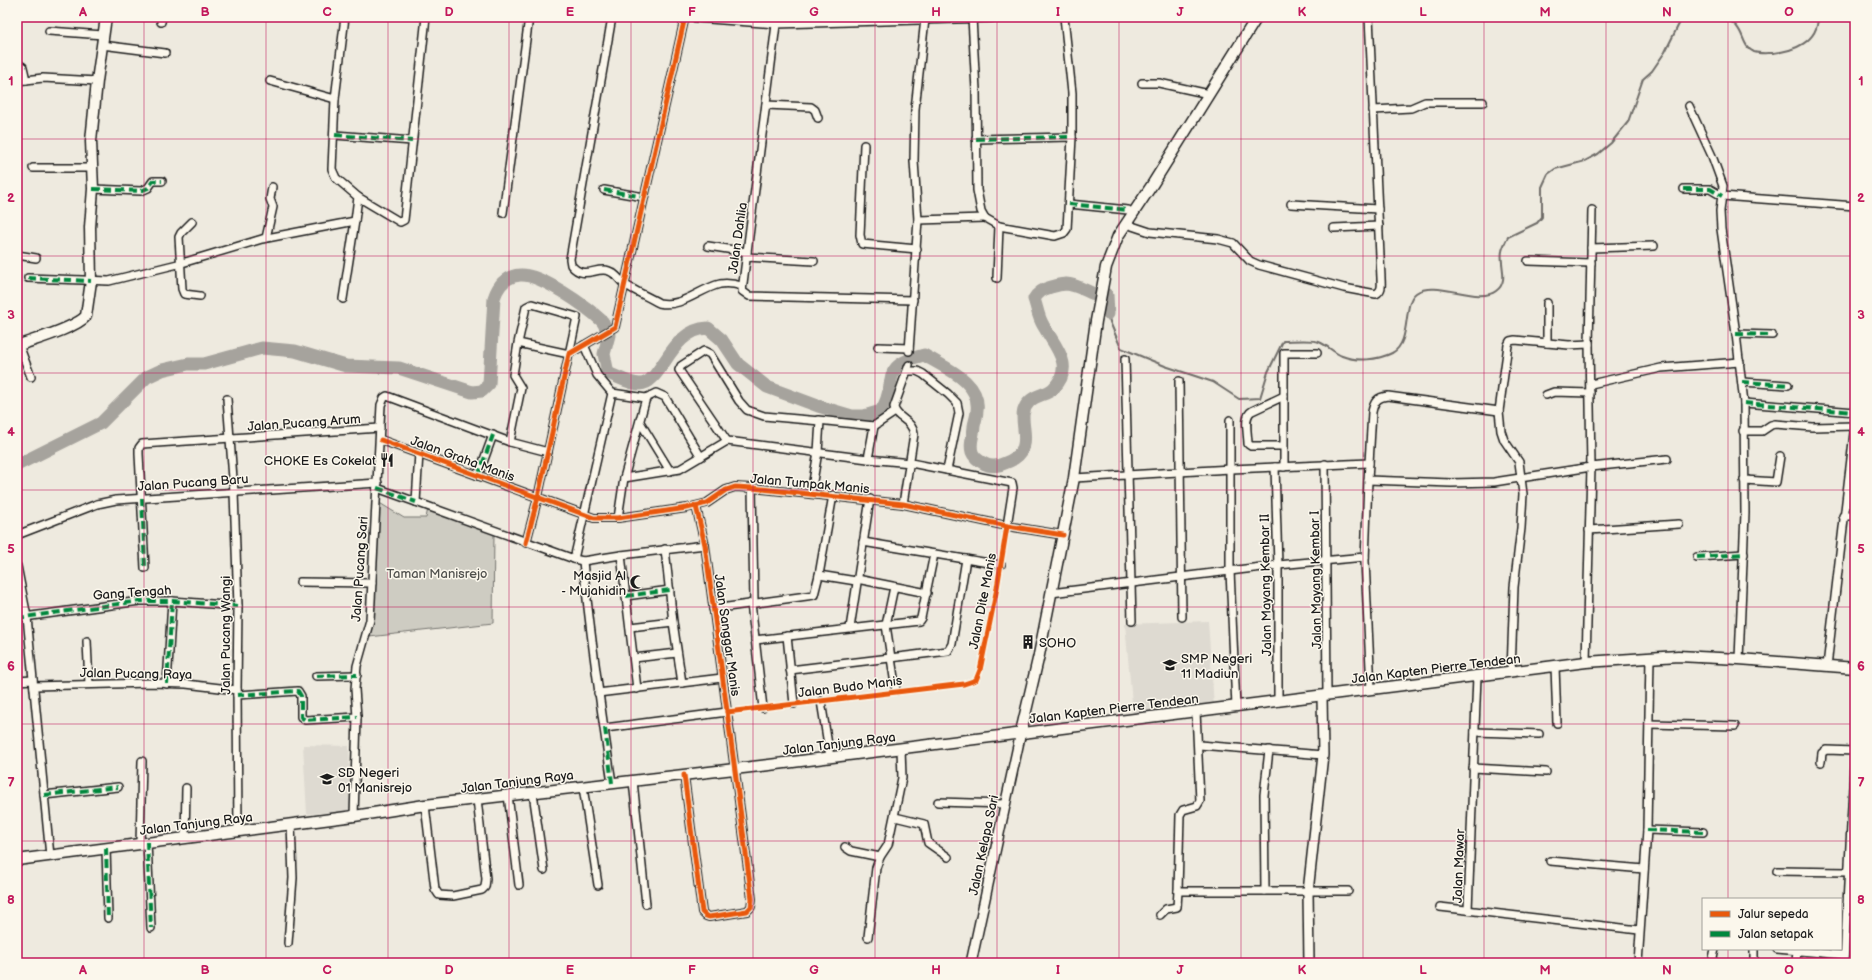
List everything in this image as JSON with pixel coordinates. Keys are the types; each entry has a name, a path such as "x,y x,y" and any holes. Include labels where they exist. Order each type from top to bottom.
{"main road":[{"path":"18,345 63,329 85,318 91,281 90,227 93,189 91,141 97,81 106,17"},
{"path":"1021,732 1074,478 1103,280 1110,254 1126,224 1257,17"},
{"name":"Jalan Kapten Pierre Tendean","path":"1021,732 1278,702 1586,662 1650,657 1678,656 1739,659 1855,668"},
{"name":"Jalan Tanjung Raya","path":"17,860 354,816 425,805 734,769 1021,732"}],"street":[{"path":"345,17 335,99 332,161 333,174 358,197 400,222 404,220 426,17"},
{"path":"503,213 529,17"},
{"path":"612,17 570,259 571,265 580,272 589,273 607,270 624,283 659,303 664,304 678,303 720,284 742,286"},
{"path":"518,343 569,354 614,327 685,17"},
{"path":"696,17 777,20 992,17"},
{"path":"972,18 976,90 977,190 981,211 985,218 999,226 1040,234 1060,235 1064,233 1067,228 1072,137 1072,93 1064,17"},
{"path":"1126,224 1150,232 1218,239 1233,243 1250,261 1259,265 1344,288 1376,294 1381,289 1369,17"},
{"path":"878,347 909,350 918,220 914,161 915,109 925,19"},
{"name":"Jalan Dahlia","path":"777,20 742,291 749,296 913,300"},
{"path":"49,30 103,35"},
{"path":"102,45 165,53"},
{"path":"17,63 23,67 26,80"},
{"path":"17,81 61,78 97,81"},
{"path":"270,81 335,99"},
{"path":"1142,83 1159,83 1209,94"},
{"path":"1373,110 1411,108 1425,102 1483,102"},
{"path":"766,105 811,107 815,110 818,118"},
{"path":"1689,106 1705,138 1723,186 1720,210 1721,229 1740,362 1744,403 1744,554 1739,659"},
{"path":"334,134 412,141"},
{"path":"976,139 1072,137"},
{"path":"864,145 860,235 862,244 917,249"},
{"path":"33,168 92,168"},
{"path":"93,189 141,191 148,188 153,182 162,181"},
{"path":"266,238 273,207 270,199 272,187"},
{"path":"1684,189 1710,189 1722,196 1855,206"},
{"path":"604,190 644,197"},
{"path":"343,299 358,197"},
{"path":"1069,204 1128,210"},
{"path":"1291,204 1378,209"},
{"path":"1586,662 1591,467 1591,384 1589,344 1592,210"},
{"path":"918,220 985,218"},
{"path":"28,278 91,281 109,280 137,275 179,264 266,238 355,221"},
{"path":"192,222 181,233 179,238 179,264 183,293 187,295 200,296"},
{"path":"997,278 999,226"},
{"path":"1334,228 1379,226"},
{"path":"708,246 747,254 814,261"},
{"path":"1592,248 1654,246"},
{"path":"17,255 36,258"},
{"path":"1528,262 1591,263"},
{"path":"1546,302 1547,343"},
{"path":"510,442 521,388 513,375 526,307 532,304 577,317 548,452 526,543"},
{"path":"1736,334 1772,335"},
{"path":"1511,672 1511,627 1523,505 1522,478 1519,462 1504,440 1501,431 1499,411 1509,342 1515,340 1569,345 1589,344"},
{"path":"18,345 31,377"},
{"path":"584,345 598,375 612,392 646,398 656,394 665,397 702,457"},
{"path":"727,441 679,370 681,366 704,351 710,354 744,408 764,416 874,426 895,412"},
{"path":"1284,467 1284,353 1317,353"},
{"path":"1124,358 1132,621"},
{"path":"1591,384 1661,368 1740,362"},
{"path":"903,504 911,463 913,430 906,419 895,412 894,407 896,397 908,368 923,374 948,394 958,405 959,413 947,470"},
{"path":"1179,381 1182,617"},
{"path":"1742,382 1788,385"},
{"path":"574,559 612,392"},
{"path":"1546,395 1554,392 1590,393"},
{"name":"Jalan Pucang Sari","path":"354,816 357,717 356,675 361,648 370,620 377,485 381,440 381,405 384,398 387,396 493,436"},
{"path":"1283,446 1251,446 1248,444 1247,418 1249,412 1284,396"},
{"path":"1371,689 1365,557 1373,406 1380,397 1388,396 1499,411"},
{"path":"618,518 624,478 646,398"},
{"name":"Jalan Pucang Wangi","path":"227,399 234,492 238,606 238,831"},
{"path":"1744,403 1855,412"},
{"path":"811,493 818,452 818,420"},
{"path":"1230,420 1230,571 1236,707"},
{"path":"640,422 670,471"},
{"path":"1744,431 1762,431 1771,424 1813,427 1855,425 1843,516 1827,666"},
{"path":"868,459 874,426"},
{"name":"Jalan Pucang Arum","path":"142,498 138,454 140,445 146,442 229,439 300,432 380,428"},
{"path":"478,476 493,436 548,452"},
{"name":"Jalan Graha Manis","path":"381,440 478,476 538,496"},
{"path":"624,478 680,469 727,441 911,463 1013,484 1007,526"},
{"path":"416,502 419,453"},
{"path":"1744,480 1776,482 1780,456"},
{"path":"1368,480 1480,482 1522,478 1591,467 1667,458"},
{"path":"1074,478 1325,464 1369,463"},
{"name":"Jalan Mayang Kembar I","path":"1325,464 1327,560 1325,696"},
{"name":"Jalan Mayang Kembar II","path":"1275,467 1278,565 1278,702"},
{"path":"377,485 416,502 526,543 583,561 665,549 705,545"},
{"name":"Jalan Pucang Baru","path":"17,535 108,501 234,492 377,485"},
{"name":"Jalan Tumpak Manis","path":"538,496 585,515 605,519 696,506 707,503 726,490 735,488 752,488 833,495 903,504 1007,526 1063,535"},
{"path":"752,488 753,603 755,640 763,708"},
{"path":"713,608 812,596 815,591 819,575 833,495"},
{"path":"142,498 145,568"},
{"path":"850,628 856,580 870,500"},
{"name":"Jalan Sanggar Manis","path":"684,775 689,823 704,914 712,917 747,911 751,906 727,712 705,545 696,506"},
{"path":"1843,516 1855,516"},
{"path":"1589,530 1679,524"},
{"path":"863,542 1001,565"},
{"path":"665,549 673,622 682,683"},
{"path":"755,640 919,621 927,593 934,554"},
{"path":"1697,557 1744,554"},
{"path":"621,555 637,688"},
{"path":"1051,593 1278,565 1365,557"},
{"path":"790,670 948,651 952,644 966,559"},
{"path":"583,561 598,693 605,728 612,783"},
{"path":"17,566 27,617 50,856"},
{"path":"819,575 927,593"},
{"path":"300,582 372,584"},
{"path":"894,587 886,625 896,691"},
{"path":"626,596 670,590"},
{"path":"167,684 172,601"},
{"name":"Gang Tengah","path":"17,618 119,603 172,601 238,606"},
{"path":"630,627 673,622"},
{"path":"787,636 794,704"},
{"path":"87,641 89,684"},
{"path":"634,658 677,653"},
{"path":"1638,963 1647,830 1650,657"},
{"path":"1555,666 1557,723"},
{"path":"316,676 356,675"},
{"name":"Jalan Mawar","path":"1477,676 1468,910 1640,930"},
{"path":"598,693 722,678"},
{"name":"Jalan Pucang Raya","path":"17,681 34,683 167,684 237,692 298,691 301,696 301,716 305,720 357,717"},
{"path":"1308,963 1308,892 1323,755 1325,696"},
{"path":"821,701 830,757"},
{"path":"1160,915 1166,909 1177,907 1180,815 1183,810 1197,806 1200,801 1199,745 1196,711"},
{"path":"605,728 727,712"},
{"path":"1649,724 1735,726"},
{"name":"Jalan Kelapa Sari","path":"971,963 1021,732"},
{"path":"1476,732 1539,734"},
{"path":"1199,745 1323,755"},
{"path":"1844,963 1848,872 1852,854 1855,747"},
{"path":"868,937 876,868 880,857 888,845 902,778 901,748"},
{"path":"1265,891 1264,795 1268,750"},
{"path":"1820,762 1822,753 1826,750 1855,751"},
{"path":"142,761 144,843 151,928"},
{"path":"1473,768 1546,772"},
{"path":"633,781 646,904"},
{"path":"44,795 118,787"},
{"path":"583,787 598,885"},
{"path":"185,838 186,788"},
{"path":"533,793 544,870"},
{"path":"508,795 519,885"},
{"path":"425,805 435,888 439,894 453,896 482,890 485,887 486,879 478,799"},
{"path":"938,802 1005,804"},
{"path":"895,817 924,824 928,843 948,857"},
{"path":"288,943 293,878 291,824"},
{"path":"1647,830 1703,832"},
{"path":"845,847 851,851 880,857"},
{"path":"106,848 108,918"},
{"path":"1550,861 1644,869"},
{"path":"1777,871 1848,872"},
{"path":"1178,891 1348,891"},
{"path":"1440,907 1468,910"},
{"path":"1712,963 1714,950"},
{"path":"1754,950 1754,963"},
{"path":"1796,963 1797,950 1844,955"}],"shaded area":[{"name":"SMP Negeri 11 Madiun","path":"1208,621 1214,706 1133,714 1125,624"},
{"name":"SD Negeri 01 Manisrejo","path":"303,745 349,746 350,812 307,814"}],"green space":[{"name":"Taman Manisrejo","path":"378,502 404,518 426,518 428,508 494,533 493,623 369,637"}],"waterway":[{"path":"1108,314 1121,348 1165,366 1213,382 1239,399 1260,398 1268,372 1283,341 1316,341 1325,345 1339,355 1361,360 1374,359 1392,353 1398,348 1402,341 1405,332 1409,305 1416,293 1424,289 1434,289 1468,294 1488,295 1500,287 1503,277 1501,256 1504,245 1508,237 1537,223 1542,217 1542,187 1548,174 1555,169 1585,161 1598,154 1611,143 1628,122 1643,79 1652,71 1665,52 1681,20 1687,17"},
{"path":"1726,17 1737,27 1750,50 1756,53 1781,52 1803,44 1814,33 1817,26 1818,17"},
{"path":"17,465 101,423 147,377 162,370 188,364 204,364 262,348 295,351 346,366 399,368 472,392 482,391 489,384 494,298 503,282 511,277 520,275 539,279 551,285 575,300 602,321 609,335 604,354 608,373 636,384 648,382 684,337 695,331 708,328 722,340 738,364 767,387 818,406 852,416 864,416 881,411 889,391 894,370 909,360 924,355 960,377 973,391 977,401 977,415 971,442 972,452 975,458 983,463 990,466 998,465 1016,457 1022,450 1025,442 1023,417 1024,409 1031,400 1053,389 1060,381 1063,372 1063,364 1058,349 1040,319 1034,299 1037,294 1048,288 1064,284 1077,286 1091,293 1107,295 1108,314"}],"marked path":[{"path":"335,135 412,141"},
{"path":"976,139 1072,137"},
{"path":"93,189 141,191 148,188 153,181 162,181"},
{"path":"1684,189 1710,189 1722,196"},
{"path":"604,190 644,197"},
{"path":"1069,204 1128,210"},
{"path":"28,278 91,281"},
{"path":"1736,334 1772,335"},
{"path":"1742,382 1788,385"},
{"path":"1744,403 1855,412"},
{"path":"478,476 493,435"},
{"path":"377,488 416,502"},
{"path":"142,498 145,568"},
{"path":"1697,557 1744,554"},
{"path":"626,596 670,590"},
{"path":"17,618 140,601 172,601 238,606"},
{"path":"167,684 172,601"},
{"path":"316,676 357,675"},
{"path":"237,695 298,691 301,696 301,717 305,720 357,717"},
{"path":"605,728 612,783"},
{"path":"44,795 118,787"},
{"path":"1647,830 1703,832"},
{"path":"147,842 151,928"},
{"path":"106,848 108,918"}],"cycle path":[{"path":"526,543 538,497 569,354 615,327 685,17"},
{"path":"381,440 594,518 618,518 687,508 707,503 726,490 735,487 903,504 1007,526 1063,535"},
{"path":"684,775 702,912 709,917 747,911 751,907 752,899 705,545 696,506"},
{"name":"Jalan Dite Manis","path":"727,712 964,684 976,680 980,670 997,588 1007,526"}],"place":[{"name":"CHOKE Es Cokelat","path":"387,460"},
{"name":"Masjid Al - Mujahidin","path":"637,582"},
{"name":"SOHO","path":"1028,642"},
{"name":"SMP Negeri 11 Madiun","path":"1170,665"},
{"name":"SD Negeri 01 Manisrejo","path":"327,779"}]}
